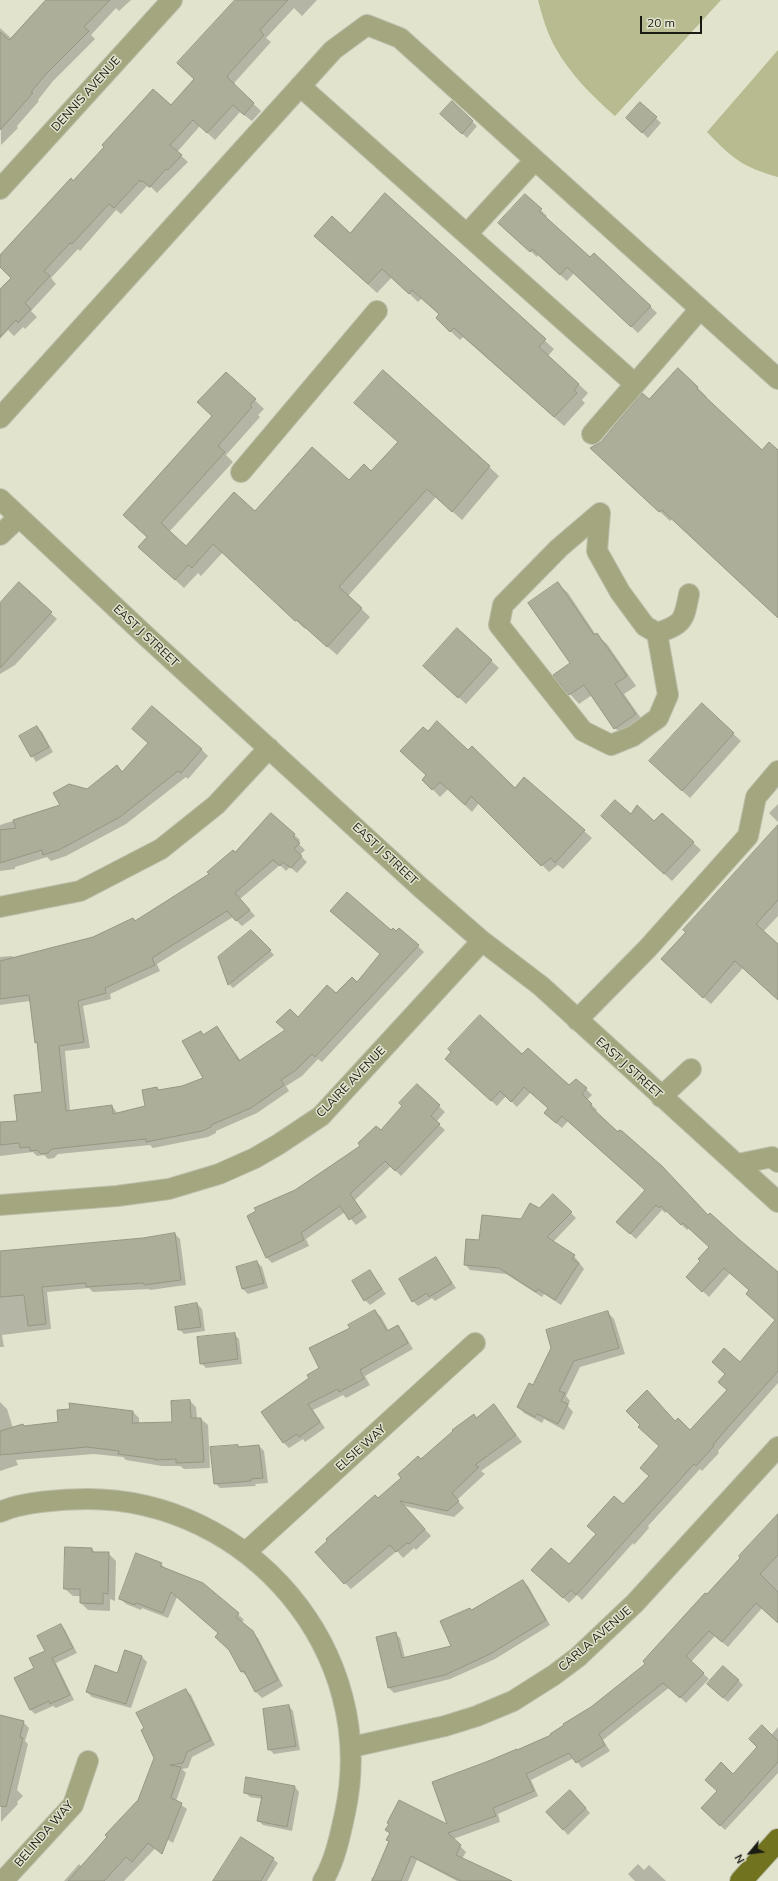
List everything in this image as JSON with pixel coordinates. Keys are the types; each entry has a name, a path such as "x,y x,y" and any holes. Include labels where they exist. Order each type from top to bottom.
{"main road":[{"path":"740,1881 778,1840"}],"street":[{"name":"DENNIS AVENUE","path":"0,189 172,0"},
{"path":"0,418 333,50 367,25 400,38 778,380"},
{"path":"300,86 635,384"},
{"path":"467,234 535,160"},
{"path":"592,434 700,309"},
{"path":"241,472 377,311"},
{"name":"EAST J STREET","path":"0,498 269,748 482,941 540,986 661,1097 738,1164 778,1202"},
{"path":"657,633 668,695 658,718 633,736 610,746 583,731 499,625 504,605 559,548 600,513 597,551 620,592 644,626 657,633 674,627 684,616 689,594"},
{"path":"0,535 19,517"},
{"path":"0,907 80,891 161,849 216,805 269,748"},
{"path":"577,1020 648,948 748,836 756,797 778,771"},
{"name":"CLAIRE AVENUE","path":"0,1205 124,1196 169,1189 219,1174 255,1158 321,1116 463,964 482,941"},
{"path":"661,1097 691,1069"},
{"path":"738,1164 772,1157 778,1162"},
{"name":"ELSIE WAY","path":"246,1552 475,1343"},
{"name":"CARLA AVENUE","path":"352,1747 445,1726 477,1716 513,1701 554,1675 578,1657 636,1603 778,1447"},
{"path":"0,1512 46,1501 73,1499 99,1499 131,1502 167,1510 190,1519 246,1552 297,1602 313,1627 329,1660 347,1713 352,1747 349,1794 338,1841 329,1871 323,1881"},
{"name":"BELINDA WAY","path":"3,1881 73,1805 88,1762"}],"green space":[{"path":"538,0 721,0 615,116 582,84 561,57 550,36"},
{"path":"778,50 778,177 755,169 738,160 724,149 707,132"}],"building":[{"path":"46,0 110,0 84,27 89,31 46,74 31,92 33,93 0,130 0,32 9,40"},
{"path":"235,0 288,0 260,30 264,35 227,77 254,103 244,115 233,105 207,133 193,120 170,145 182,155 168,170 166,169 150,187 140,180 114,208 109,204 72,244 70,243 44,271 50,276 25,303 31,309 18,323 16,320 0,337 0,289 11,278 0,267 0,255 71,178 73,181 104,147 102,145 153,89 171,105 194,79 177,63"},
{"path":"452,101 473,121 462,134 440,114"},
{"path":"640,102 657,117 642,133 626,118"},
{"path":"385,193 546,339 539,347 579,384 574,390 577,393 554,417 454,328 450,332 436,318 439,314 412,290 409,294 382,269 368,284 314,236 332,216 350,233"},
{"path":"525,194 542,209 539,211 590,257 594,253 651,306 631,327 567,267 560,275 532,249 530,252 498,223"},
{"path":"678,368 698,387 697,389 762,450 769,442 778,450 778,618 662,510 659,512 590,448 601,442 642,393 649,399"},
{"path":"383,370 490,466 452,512 427,489 339,587 362,608 327,647 297,620 295,621 213,544 192,568 188,565 175,580 138,547 147,537 123,515 212,416 197,402 226,372 256,399 250,405 252,407 218,446 225,452 161,523 186,546 234,492 255,511 312,447 349,480 364,464 371,471 398,442 354,403"},
{"path":"19,582 52,612 0,668 0,603"},
{"path":"558,582 594,635 597,633 627,676 615,684 636,714 614,729 584,685 569,695 553,675 570,663 528,603"},
{"path":"457,628 492,660 458,698 423,666"},
{"path":"702,703 734,733 682,791 649,761"},
{"path":"152,706 202,749 181,773 178,771 120,817 59,850 43,855 42,850 0,863 0,830 16,828 13,820 60,805 53,793 69,784 87,789 117,765 122,772 148,743 132,729"},
{"path":"437,721 468,750 472,746 515,788 524,777 585,830 555,863 551,858 541,866 471,796 465,805 440,782 432,790 422,780 426,775 400,751 423,727 428,731"},
{"path":"37,726 49,747 31,757 19,736"},
{"path":"615,800 631,814 637,805 654,821 662,813 694,842 664,874 601,816"},
{"path":"271,813 295,834 293,837 300,843 294,849 302,856 291,868 283,862 280,866 273,860 235,893 250,910 236,921 227,911 152,958 155,965 105,988 106,993 78,1001 84,1042 59,1046 66,1111 112,1105 113,1114 145,1106 142,1090 157,1087 158,1090 182,1086 203,1078 182,1041 201,1031 203,1035 217,1026 239,1061 285,1030 276,1022 290,1009 298,1017 327,985 336,993 352,977 357,982 380,954 330,911 347,892 391,930 393,928 396,931 399,928 419,945 315,1057 312,1054 296,1070 281,1080 284,1085 251,1108 211,1125 211,1127 202,1131 146,1142 146,1139 52,1149 48,1153 41,1154 37,1150 30,1151 30,1147 20,1148 19,1143 0,1145 0,1122 17,1121 14,1095 42,1092 37,1042 35,1043 29,995 0,999 0,961 93,937 133,918 135,921 209,874 207,872 233,850 235,852"},
{"path":"778,825 778,900 756,924 778,944 778,1000 735,961 703,998 661,959 686,932 683,930"},
{"path":"251,930 271,950 228,985 218,957"},
{"path":"480,1015 522,1054 528,1048 569,1085 576,1079 587,1088 582,1094 592,1104 590,1106 618,1132 619,1130 622,1131 662,1166 708,1215 710,1213 778,1272 778,1371 696,1466 694,1464 576,1595 571,1590 563,1598 531,1570 551,1548 569,1564 596,1534 587,1526 614,1496 623,1504 649,1476 640,1468 659,1446 638,1427 640,1425 626,1411 647,1390 675,1421 678,1418 690,1430 727,1390 718,1382 725,1374 712,1362 724,1348 740,1362 775,1320 746,1294 749,1290 724,1268 702,1292 686,1277 700,1261 698,1259 709,1247 683,1223 681,1225 661,1206 659,1208 656,1205 630,1234 616,1222 645,1190 562,1116 556,1123 544,1113 548,1108 524,1087 511,1102 500,1091 491,1101 445,1059 451,1052 448,1049"},
{"path":"417,1084 440,1105 431,1116 440,1124 395,1171 385,1161 350,1194 362,1211 349,1220 340,1206 301,1233 304,1240 266,1258 247,1216 256,1211 254,1208 295,1190 360,1146 358,1143 376,1126 381,1130 402,1106 399,1103"},
{"path":"553,1194 572,1212 547,1237 575,1255 572,1259 579,1263 555,1300 538,1289 536,1292 499,1268 464,1265 466,1239 479,1240 482,1215 521,1219 530,1203 539,1208"},
{"path":"175,1233 181,1280 144,1285 143,1283 86,1287 86,1283 42,1287 46,1324 28,1326 24,1295 0,1297 0,1251 143,1238"},
{"path":"436,1257 452,1283 429,1297 427,1293 412,1302 399,1279"},
{"path":"257,1261 264,1283 242,1289 236,1267"},
{"path":"370,1270 382,1289 364,1301 352,1281"},
{"path":"197,1303 201,1327 178,1330 175,1307"},
{"path":"375,1310 387,1331 398,1325 408,1343 360,1370 364,1379 339,1392 338,1389 308,1404 320,1422 299,1437 297,1434 283,1443 261,1412 309,1378 307,1375 319,1368 309,1348 350,1328 348,1325"},
{"path":"608,1311 619,1348 574,1361 559,1391 565,1393 561,1401 568,1404 558,1424 537,1414 535,1417 517,1407 529,1383 533,1385 551,1348 546,1330"},
{"path":"235,1333 238,1359 200,1364 197,1337"},
{"path":"190,1400 191,1418 201,1418 204,1462 176,1463 176,1459 155,1460 118,1454 119,1451 87,1447 0,1455 0,1431 23,1424 24,1426 58,1422 57,1410 70,1409 69,1403 133,1411 132,1423 172,1422 171,1401"},
{"path":"494,1404 516,1435 475,1465 479,1467 452,1493 459,1501 447,1511 400,1501 425,1529 409,1544 407,1543 396,1552 390,1545 344,1584 315,1552 327,1541 326,1539 375,1495 378,1498 401,1478 398,1474 418,1456 421,1459 453,1431 452,1430 474,1414 476,1418"},
{"path":"238,1445 238,1447 259,1445 263,1478 251,1479 251,1481 214,1484 210,1447"},
{"path":"778,1514 778,1555 760,1574 778,1592 778,1623 756,1603 722,1642 709,1631 686,1656 704,1673 680,1698 663,1683 599,1734 605,1745 576,1763 569,1753 526,1774 534,1791 493,1808 496,1816 448,1833 461,1845 456,1855 512,1881 461,1881 411,1856 401,1881 372,1881 389,1841 386,1840 390,1833 385,1830 389,1824 387,1823 399,1800 447,1824 432,1782 517,1750 551,1735 550,1734 564,1725 563,1724 591,1707 645,1664 643,1661 705,1593 707,1594 740,1558 739,1556"},
{"path":"65,1547 92,1548 92,1552 109,1552 108,1594 103,1593 103,1604 80,1603 80,1589 64,1589"},
{"path":"136,1553 162,1563 160,1566 203,1583 239,1613 236,1617 253,1631 278,1680 255,1692 244,1671 241,1672 229,1650 215,1637 218,1633 171,1592 163,1613 136,1603 135,1605 119,1599"},
{"path":"523,1580 546,1620 490,1654 445,1675 388,1688 376,1637 396,1632 402,1658 451,1646 440,1621 470,1608 471,1610"},
{"path":"61,1624 73,1648 52,1658 70,1695 50,1704 49,1701 30,1710 14,1678 34,1668 29,1658 45,1651 37,1636"},
{"path":"125,1650 142,1656 126,1704 86,1692 95,1665 117,1673"},
{"path":"723,1666 739,1680 723,1698 707,1684"},
{"path":"186,1689 211,1740 187,1752 183,1763 170,1765 181,1767 171,1798 182,1803 162,1854 148,1843 132,1862 126,1857 104,1881 68,1881 107,1837 105,1835 138,1800 154,1758 141,1730 144,1728 136,1713"},
{"path":"289,1705 296,1746 268,1750 263,1709"},
{"path":"0,1715 24,1721 20,1737 23,1738 6,1807 0,1806"},
{"path":"762,1725 778,1741 778,1762 720,1826 701,1808 717,1791 705,1780 721,1762 733,1774 757,1747 749,1739"},
{"path":"246,1777 295,1786 287,1827 257,1821 262,1796 244,1793"},
{"path":"570,1790 586,1808 563,1830 546,1812"},
{"path":"241,1837 274,1858 261,1881 213,1881"}]}
